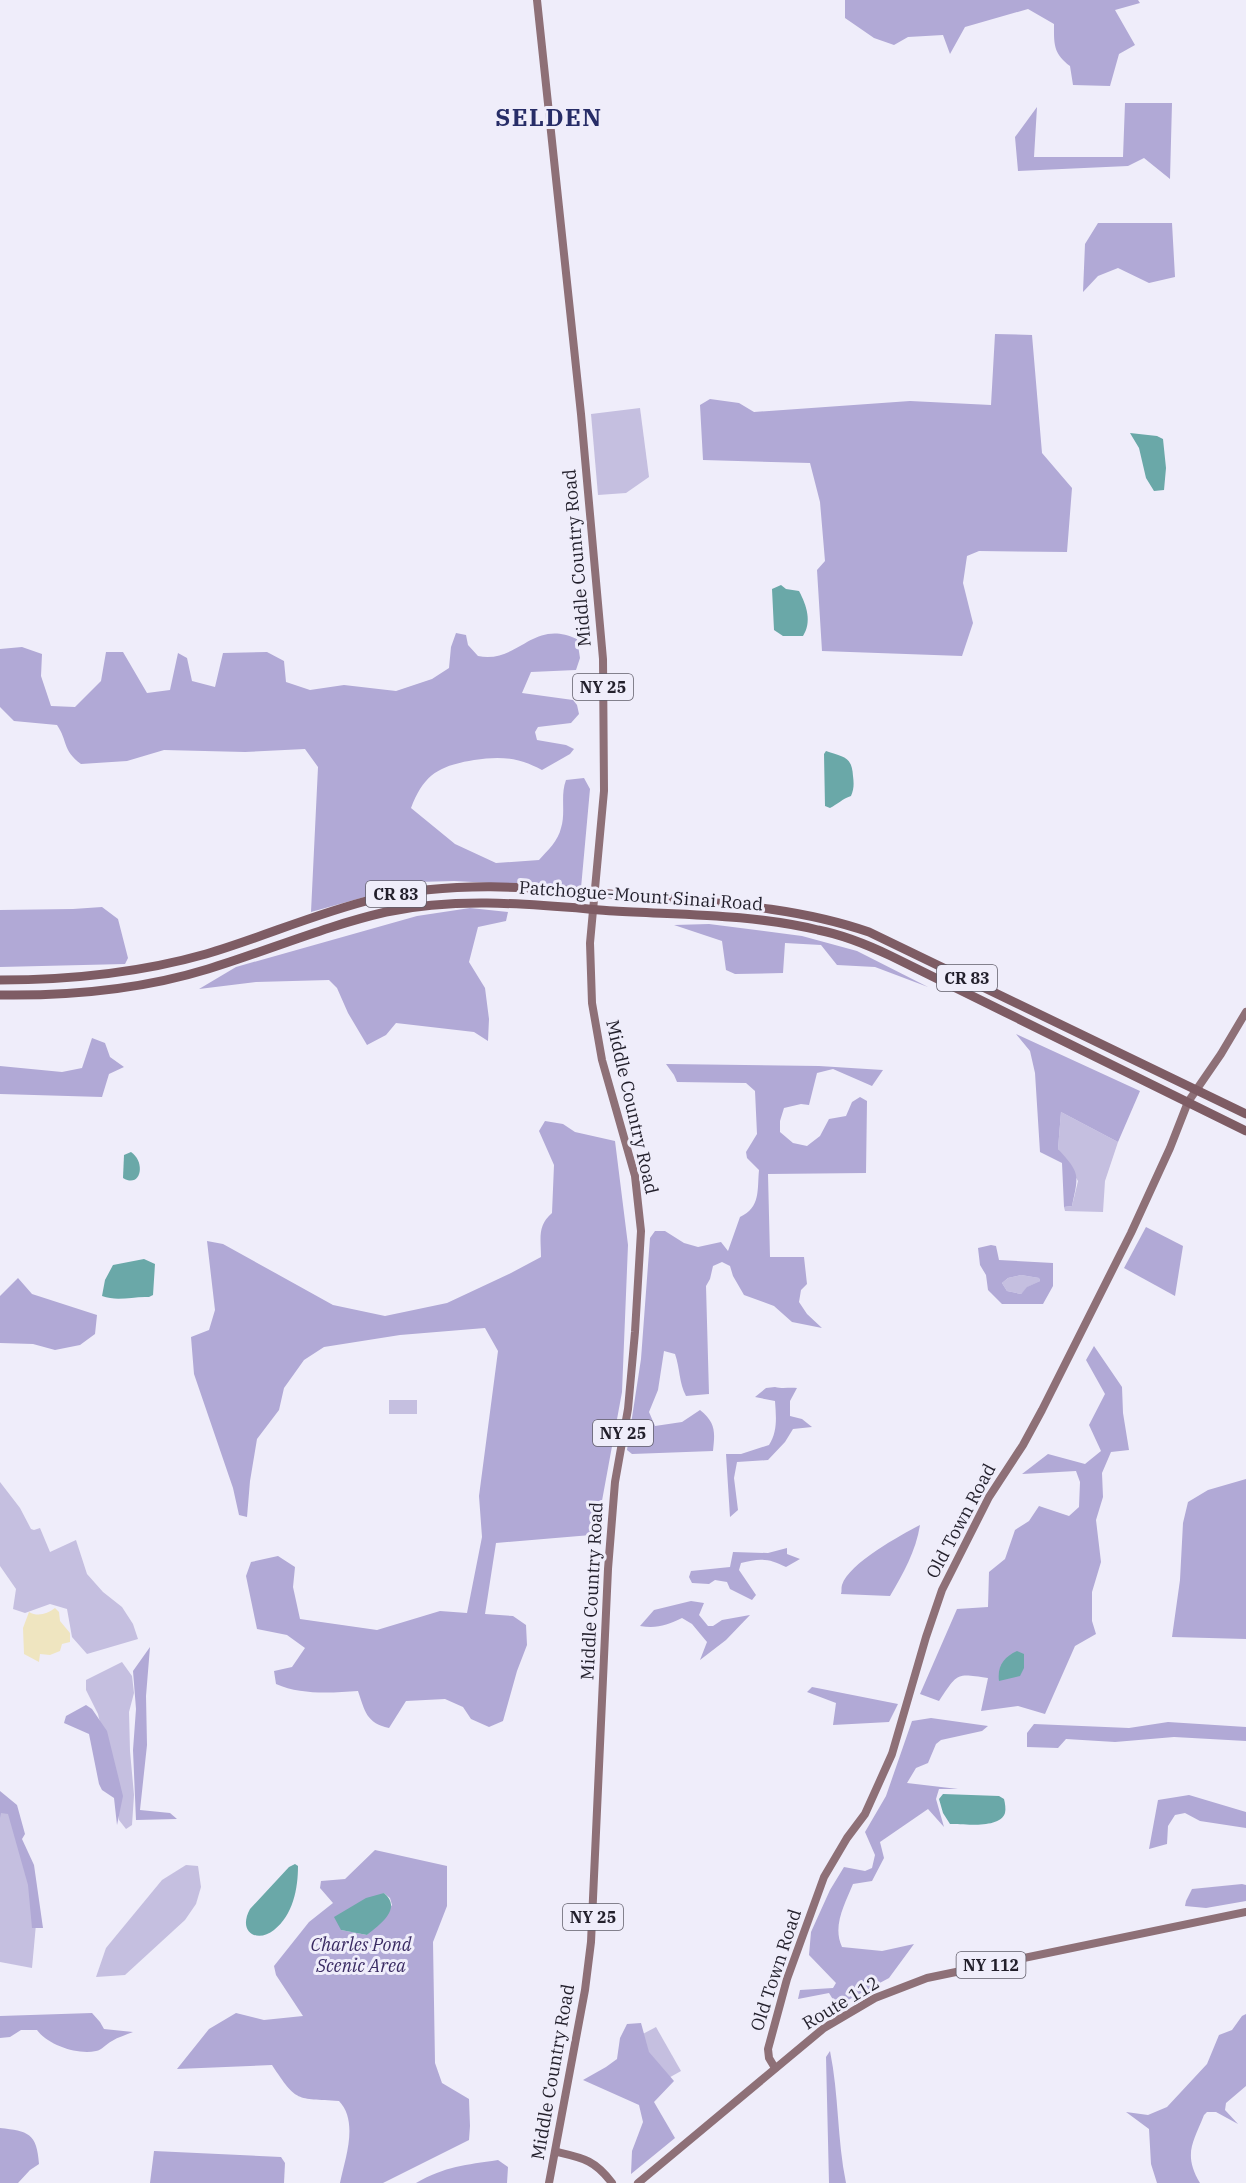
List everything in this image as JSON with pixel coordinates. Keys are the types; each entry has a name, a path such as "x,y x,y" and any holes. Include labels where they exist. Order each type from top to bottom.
{"highway":[{"name":"Patchogue-Mount Sinai Road","path":"0,980 83,977 170,963 206,954 362,902 414,891 494,886 726,903 816,916 851,926 904,947 1246,1114"},
{"name":"Patchogue-Mount Sinai Road","path":"0,995 70,994 143,985 208,969 366,917 422,906 459,902 496,902 763,921 801,926 837,935 900,960 1246,1131"}],"main road":[{"name":"Middle Country Road","path":"537,0 600,608 603,659 604,791 590,943 592,1003 602,1060 635,1176 640,1231 635,1332 628,1409 615,1482 609,1559 591,1942 557,2152 549,2183"},
{"name":"Old Town Road","path":"775,2068 769,2058 768,2049 787,1979 824,1877 847,1838 866,1814 884,1774 942,1590 989,1497 1023,1445 1042,1410 1131,1233 1170,1148 1188,1102 1246,1012"},
{"name":"Route 112","path":"638,2183 824,2028 875,1998 927,1978 1246,1912"},
{"path":"557,2152 590,2161 602,2170 612,2183"}],"shaded area":[{"path":"640,408 649,477 626,493 598,495 591,414"},
{"path":"1130,433 1157,436 1163,439 1166,468 1164,490 1154,491 1146,478 1139,448"},
{"path":"781,585 786,589 799,591 802,597 808,620 803,636 783,636 774,630 772,589"},
{"path":"826,751 846,758 851,765 854,782 851,796 830,808 825,806 824,754"},
{"path":"1061,1112 1118,1142 1105,1181 1103,1212 1065,1211 1064,1207 1072,1206 1078,1181 1058,1149"},
{"path":"131,1152 136,1156 140,1168 134,1180 123,1178 124,1155"},
{"path":"144,1259 155,1264 153,1295 120,1299 102,1296 105,1280 113,1265"},
{"path":"1021,1275 1039,1278 1040,1281 1028,1287 1021,1294 1007,1291 1002,1283 1008,1278"},
{"path":"389,1400 417,1400 417,1414 389,1414"},
{"path":"0,1482 20,1508 31,1529 40,1528 50,1552 76,1540 87,1574 103,1592 122,1607 133,1624 138,1639 87,1654 72,1637 67,1609 50,1604 25,1613 13,1609 16,1589 0,1566"},
{"path":"1017,1651 1024,1654 1024,1668 1020,1676 999,1681 1002,1663"},
{"path":"122,1662 132,1676 134,1693 129,1712 134,1795 132,1825 126,1829 119,1820 114,1783 98,1714 86,1690 86,1680"},
{"path":"943,1794 999,1796 1004,1799 1005,1813 1002,1818 989,1824 950,1824 943,1813 939,1799"},
{"path":"0,1806 9,1808 37,1913 32,1968 0,1962"},
{"path":"295,1864 298,1866 297,1884 286,1917 268,1934 262,1936 251,1933 246,1924 250,1909 289,1867"},
{"path":"186,1865 198,1866 201,1887 196,1904 185,1920 125,1975 96,1977 106,1948 162,1880"},
{"path":"384,1893 391,1905 390,1911 367,1935 341,1930 334,1917 366,1898"},
{"path":"656,2027 681,2071 665,2080 639,2036"}],"green space":[{"path":"845,0 1138,0 1140,3 1115,10 1135,45 1119,54 1110,86 1073,85 1070,66 1057,52 1054,24 1028,9 965,27 950,54 943,35 908,37 894,45 874,38 845,18"},
{"path":"1125,103 1172,103 1170,179 1144,158 1128,166 1018,171 1015,137 1037,107 1034,157 1123,157"},
{"path":"1098,223 1172,223 1175,277 1149,283 1118,268 1098,276 1083,292 1085,244"},
{"path":"995,334 1032,335 1042,453 1072,488 1067,552 979,551 967,556 963,583 973,623 962,656 822,651 817,570 825,561 820,502 810,463 703,460 700,405 710,399 739,403 754,412 910,401 991,405"},
{"path":"456,633 466,635 468,645 478,656 492,657 548,634 562,634 577,639 580,658 576,670 531,672 522,693 573,700 579,714 571,723 538,727 535,732 537,740 566,745 574,749 570,754 542,770 525,762 501,758 451,765 427,779 411,808 455,844 496,863 539,860 560,833 566,780 584,778 590,789 581,888 454,881 418,882 311,912 318,767 305,749 245,752 164,750 127,761 81,764 68,750 57,725 14,721 0,707 0,649 22,647 42,654 41,676 51,706 75,707 101,681 106,652 123,652 147,693 170,690 178,653 187,658 192,681 215,687 223,653 267,652 284,661 286,682 310,690 344,685 396,691 432,679 449,668 451,647"},
{"path":"102,907 118,919 128,958 125,964 0,967 0,910"},
{"path":"470,908 508,912 506,921 478,927 469,962 485,988 489,1019 488,1041 474,1032 396,1023 386,1035 367,1045 348,1013 337,988 329,980 256,982 199,989 236,967 417,916"},
{"path":"709,924 802,936 857,951 928,987 875,967 837,965 821,945 785,943 783,973 735,974 726,970 722,941 674,925"},
{"path":"1016,1034 1140,1091 1118,1142 1061,1112 1058,1149 1076,1174 1072,1206 1064,1207 1062,1163 1040,1152 1035,1073 1030,1051"},
{"path":"92,1038 105,1043 110,1057 124,1067 109,1074 102,1097 0,1094 0,1066 62,1072 82,1068"},
{"path":"666,1064 819,1066 883,1070 872,1086 833,1069 817,1073 809,1105 801,1104 784,1108 780,1121 780,1132 793,1143 807,1146 820,1136 829,1119 846,1116 852,1102 860,1097 867,1101 866,1173 768,1174 770,1257 804,1257 807,1284 801,1290 799,1302 807,1314 822,1328 792,1322 774,1306 744,1295 730,1266 722,1262 713,1266 706,1286 709,1394 686,1396 675,1354 664,1351 658,1390 649,1412 655,1426 682,1422 700,1410 712,1424 713,1451 632,1454 627,1450 641,1359 650,1238 655,1231 665,1231 684,1243 698,1247 721,1242 728,1251 740,1217 752,1208 758,1191 759,1170 747,1158 746,1152 757,1134 755,1091 746,1083 677,1082"},
{"path":"545,1121 563,1124 575,1132 615,1141 628,1245 622,1392 599,1517 591,1535 496,1543 485,1614 513,1616 526,1625 527,1645 503,1721 489,1727 471,1719 463,1707 445,1699 406,1701 389,1728 381,1726 368,1715 358,1691 306,1692 276,1684 274,1671 292,1667 305,1648 287,1635 257,1629 246,1576 251,1562 278,1556 295,1567 293,1587 300,1619 377,1630 440,1611 467,1613 482,1537 479,1496 498,1351 485,1328 400,1335 324,1347 304,1360 284,1388 279,1410 257,1439 247,1517 239,1515 233,1488 194,1374 191,1337 209,1330 215,1310 207,1241 223,1244 333,1305 385,1316 447,1303 541,1257 542,1228 552,1213 554,1165 539,1131"},
{"path":"1146,1227 1183,1246 1175,1296 1124,1268"},
{"path":"996,1246 999,1260 1053,1263 1053,1286 1043,1304 1002,1304 988,1290 986,1275 980,1265 978,1248","holes":["1021,1275 1039,1278 1040,1281 1027,1287 1021,1294 1007,1291 1002,1283 1008,1278"]},
{"path":"18,1278 32,1294 97,1315 95,1334 80,1345 55,1350 33,1344 0,1343 0,1296"},
{"path":"1094,1346 1122,1387 1123,1413 1129,1450 1111,1452 1102,1473 1103,1497 1096,1520 1101,1562 1092,1592 1092,1621 1096,1634 1075,1646 1045,1714 1018,1706 981,1711 988,1678 958,1677 939,1701 920,1694 957,1609 988,1607 989,1572 1005,1559 1015,1530 1029,1521 1039,1506 1069,1516 1079,1507 1080,1482 1076,1471 1022,1474 1048,1454 1085,1464 1101,1451 1089,1425 1105,1394 1086,1360"},
{"path":"766,1388 797,1388 790,1401 790,1416 802,1419 812,1427 793,1429 785,1442 768,1460 737,1462 734,1478 738,1510 730,1517 726,1454 741,1454 769,1445 775,1429 775,1401 755,1397"},
{"path":"1246,1479 1246,1639 1172,1637 1180,1580 1183,1523 1188,1502 1208,1490"},
{"path":"920,1525 912,1553 890,1596 841,1594 842,1585 854,1568 876,1550"},
{"path":"787,1548 787,1554 800,1559 786,1567 764,1560 741,1563 739,1570 756,1595 752,1600 730,1589 727,1582 715,1580 709,1584 692,1583 689,1577 691,1571 730,1567 733,1552 768,1553"},
{"path":"691,1601 704,1603 699,1615 708,1626 713,1626 722,1620 750,1615 726,1640 700,1660 707,1642 692,1624 682,1618 662,1626 640,1626 654,1610"},
{"path":"150,1647 146,1696 147,1745 140,1810 170,1813 177,1819 136,1820 133,1750 136,1709 133,1671"},
{"path":"812,1687 898,1704 889,1722 833,1725 836,1703 807,1692"},
{"path":"86,1705 92,1709 107,1731 123,1796 117,1825 114,1798 102,1790 99,1784 89,1734 64,1723 66,1716"},
{"path":"931,1718 988,1726 982,1731 941,1740 936,1744 928,1763 916,1768 907,1783 958,1789 939,1789 936,1799 944,1827 928,1809 880,1842 884,1858 872,1881 853,1884 843,1907 838,1931 842,1947 882,1951 914,1944 889,1978 837,2006 829,1993 798,1999 800,1990 833,1988 836,1983 809,1955 811,1932 830,1890 844,1867 865,1871 872,1868 875,1855 865,1832 886,1796 912,1721"},
{"path":"1168,1722 1246,1727 1246,1741 1174,1737 1115,1742 1066,1739 1058,1748 1027,1747 1027,1733 1034,1724 1129,1728"},
{"path":"0,1791 17,1805 25,1834 22,1839 34,1865 43,1928 32,1928 28,1885 8,1814 1,1813 0,1818"},
{"path":"1189,1795 1246,1812 1246,1828 1200,1821 1185,1813 1175,1815 1168,1826 1167,1844 1149,1849 1158,1800"},
{"name":"Charles Pond Scenic Area","path":"375,1850 447,1866 447,1906 433,1942 435,2063 442,2083 469,2099 469,2140 383,2183 340,2183 349,2130 345,2110 339,2101 299,2096 287,2086 272,2065 177,2069 209,2029 236,2013 264,2020 303,2016 276,1975 274,1966 309,1922 333,1903 320,1888 321,1881 345,1879","holes":["384,1893 390,1898 392,1905 367,1935 341,1930"]},
{"path":"1246,1885 1246,1901 1206,1908 1185,1906 1192,1889"},
{"path":"92,2013 104,2029 133,2032 98,2050 88,2052 64,2048 48,2040 37,2030 21,2030 10,2037 0,2038 0,2016"},
{"path":"1246,2014 1246,2086 1226,2103 1225,2110 1238,2124 1216,2112 1207,2112 1193,2141 1191,2156 1200,2183 1157,2183 1151,2164 1149,2129 1126,2112 1148,2115 1167,2107 1207,2064 1219,2035 1232,2030"},
{"path":"641,2023 649,2052 674,2081 654,2102 675,2138 631,2174 632,2151 643,2122 639,2105 583,2080 617,2059 620,2038 627,2024"},
{"path":"830,2051 846,2183 829,2183 826,2057"},
{"path":"0,2128 24,2133 33,2140 36,2146 39,2164 18,2183 0,2183"},
{"path":"154,2151 281,2157 285,2163 284,2183 150,2183"},
{"path":"498,2160 508,2167 507,2183 416,2183 446,2170"}],"sand":[{"path":"55,1608 59,1612 60,1621 70,1633 70,1642 62,1644 60,1651 50,1655 40,1654 39,1662 24,1654 23,1628 29,1612 42,1614"}],"district":[{"name":"SELDEN","path":"549,118"}]}
